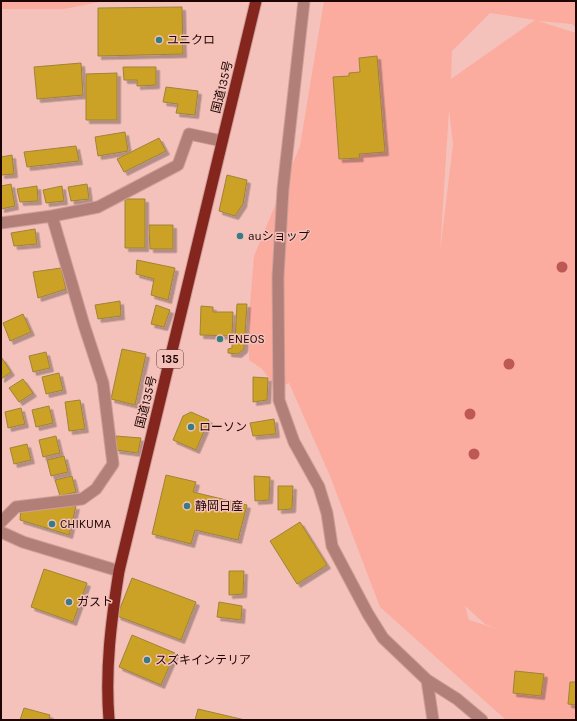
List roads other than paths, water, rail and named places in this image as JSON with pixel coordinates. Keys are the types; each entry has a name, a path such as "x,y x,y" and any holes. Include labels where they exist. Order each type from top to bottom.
{"highway":[{"name":"国道135号","path":"109,720 107,692 110,629 119,571 256,1"}],"street":[{"path":"304,1 283,189 278,277 279,400 294,442 319,487 327,513 332,546 368,614 383,638 427,680 457,699 482,720"},
{"path":"1,223 52,216 98,207 178,165 189,134 222,142"},
{"path":"1,522 16,507 82,499 96,489 112,464 103,383 84,325 52,216"},
{"path":"1,532 23,542 119,571"},
{"path":"427,680 433,720"}],"place":[{"name":"ユニクロ","path":"159,40"},
{"name":"auショップ","path":"240,236"},
{"name":"ENEOS","path":"220,339"},
{"name":"ローソン","path":"191,427"},
{"name":"静岡日産","path":"187,506"},
{"name":"CHIKUMA","path":"52,524"},
{"name":"ガスト","path":"69,602"},
{"name":"スズキインテリア","path":"147,660"}]}
